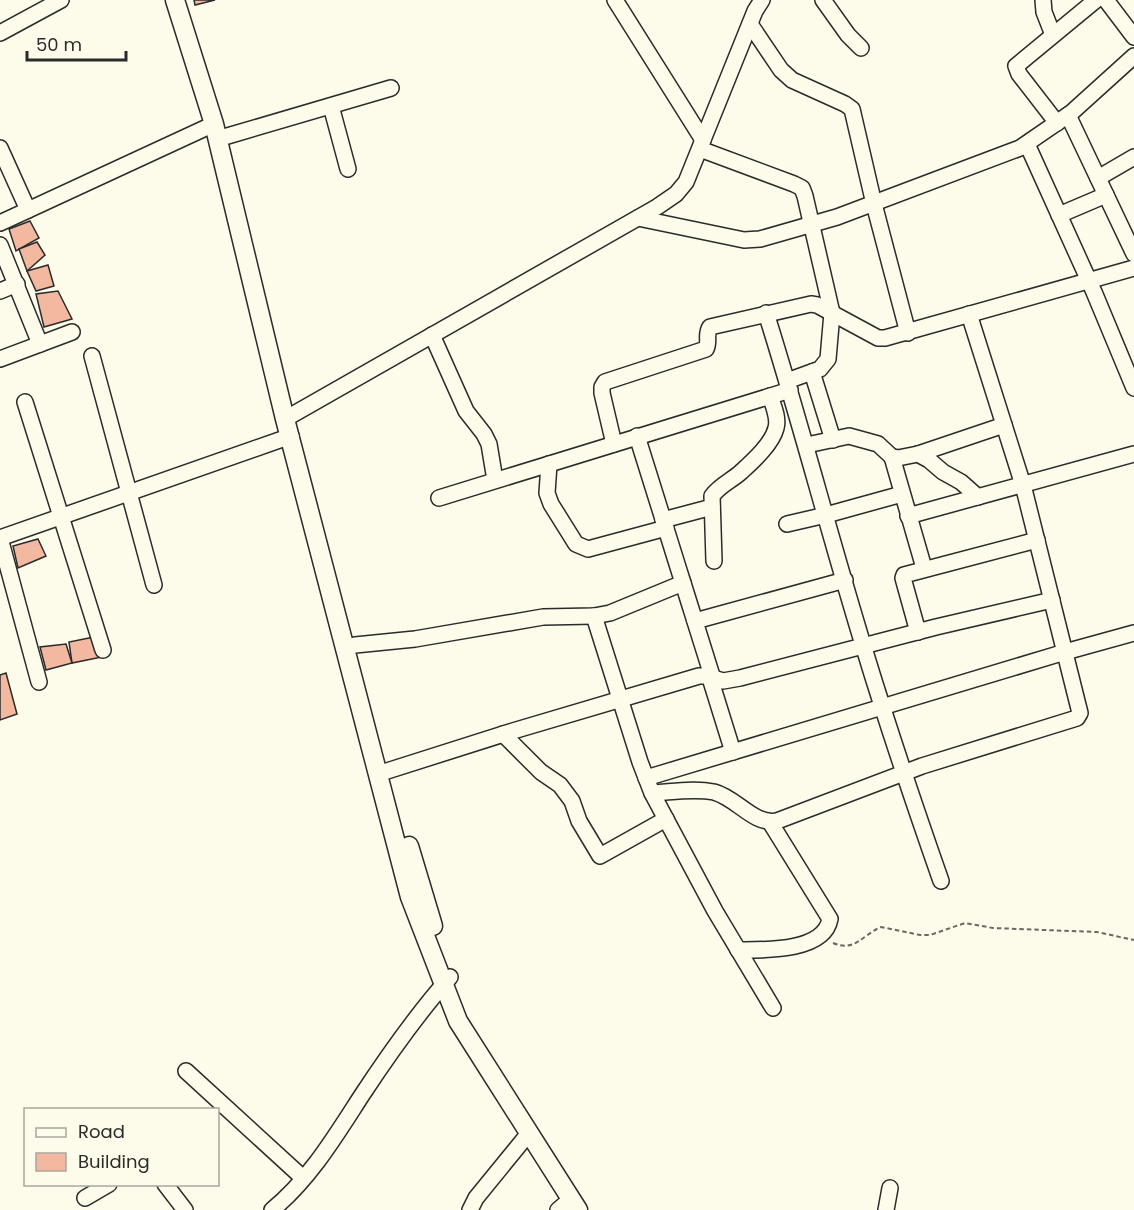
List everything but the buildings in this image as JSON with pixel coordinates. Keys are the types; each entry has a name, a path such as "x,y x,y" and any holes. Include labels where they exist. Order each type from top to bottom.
{"main road":[{"path":"175,0 219,130"},
{"path":"188,0 289,423 410,897 447,980 477,1034 588,1210"},
{"path":"289,423 355,645 387,771 433,925 458,1020 529,1133 569,1206"}],"street":[{"path":"0,33 61,0"},
{"path":"439,498 770,396 825,365 828,359 832,313 802,188 701,145 615,0"},
{"path":"39,681 0,538 129,493 289,423 432,334 638,218 676,194 686,182 750,24 762,0"},
{"path":"823,0 848,35 861,48"},
{"path":"1043,0 1044,12 1053,34"},
{"path":"1096,0 1017,66 1019,74 1062,119 1098,178 1132,244"},
{"path":"1106,0 1134,37"},
{"path":"750,24 781,70 792,80 852,109 908,333"},
{"path":"638,218 744,240 760,239 812,225 874,204 1027,144 1062,119 1134,56"},
{"path":"0,223 219,130 331,106 391,88"},
{"path":"331,106 348,169"},
{"path":"1027,144 1134,388"},
{"path":"0,148 28,210"},
{"path":"1098,178 1134,158"},
{"path":"1059,215 1106,195"},
{"path":"0,245 40,344"},
{"path":"614,444 602,393 605,382 706,349 707,331 710,327 811,304 878,338 885,339 1134,268"},
{"path":"0,291 17,284"},
{"path":"766,313 807,445 863,646 903,773 941,881"},
{"path":"649,786 715,793 735,801 761,820 770,822 903,773 1077,718 1080,713 1023,485 969,314"},
{"path":"0,359 72,332"},
{"path":"432,334 466,411 489,444 495,480"},
{"path":"92,356 154,585"},
{"path":"812,372 833,440"},
{"path":"714,561 712,496 719,487 747,466 769,441 777,427 770,396"},
{"path":"25,402 103,650"},
{"path":"892,457 918,454 1004,425"},
{"path":"637,436 733,752"},
{"path":"807,445 849,436 883,447 892,457 924,568"},
{"path":"918,454 961,482 978,498"},
{"path":"908,516 1134,454"},
{"path":"549,464 547,493 551,504 576,544 582,548 588,549 712,507"},
{"path":"788,524 902,494"},
{"path":"918,632 903,578 907,573 1037,540"},
{"path":"695,621 845,580"},
{"path":"355,645 416,639 543,617 594,616 610,613 683,583"},
{"path":"387,771 699,676 723,681 740,678 1052,600"},
{"path":"594,616 649,786 738,950 773,1008"},
{"path":"649,786 733,752 1134,633"},
{"path":"503,735 541,772 560,785 572,801 579,820 600,856 666,819"},
{"path":"738,950 789,949 819,936 829,927 830,919 770,822"},
{"path":"272,1210 321,1157 364,1091 447,980"},
{"path":"186,1071 303,1178"},
{"path":"470,1210 476,1198 529,1133"},
{"path":"85,1198 106,1186"},
{"path":"166,1186 185,1210"},
{"path":"886,1210 890,1188"}],"path":[{"path":"819,936 843,947 850,947 880,927 930,935 965,923 993,928 1096,932 1134,940"}]}
